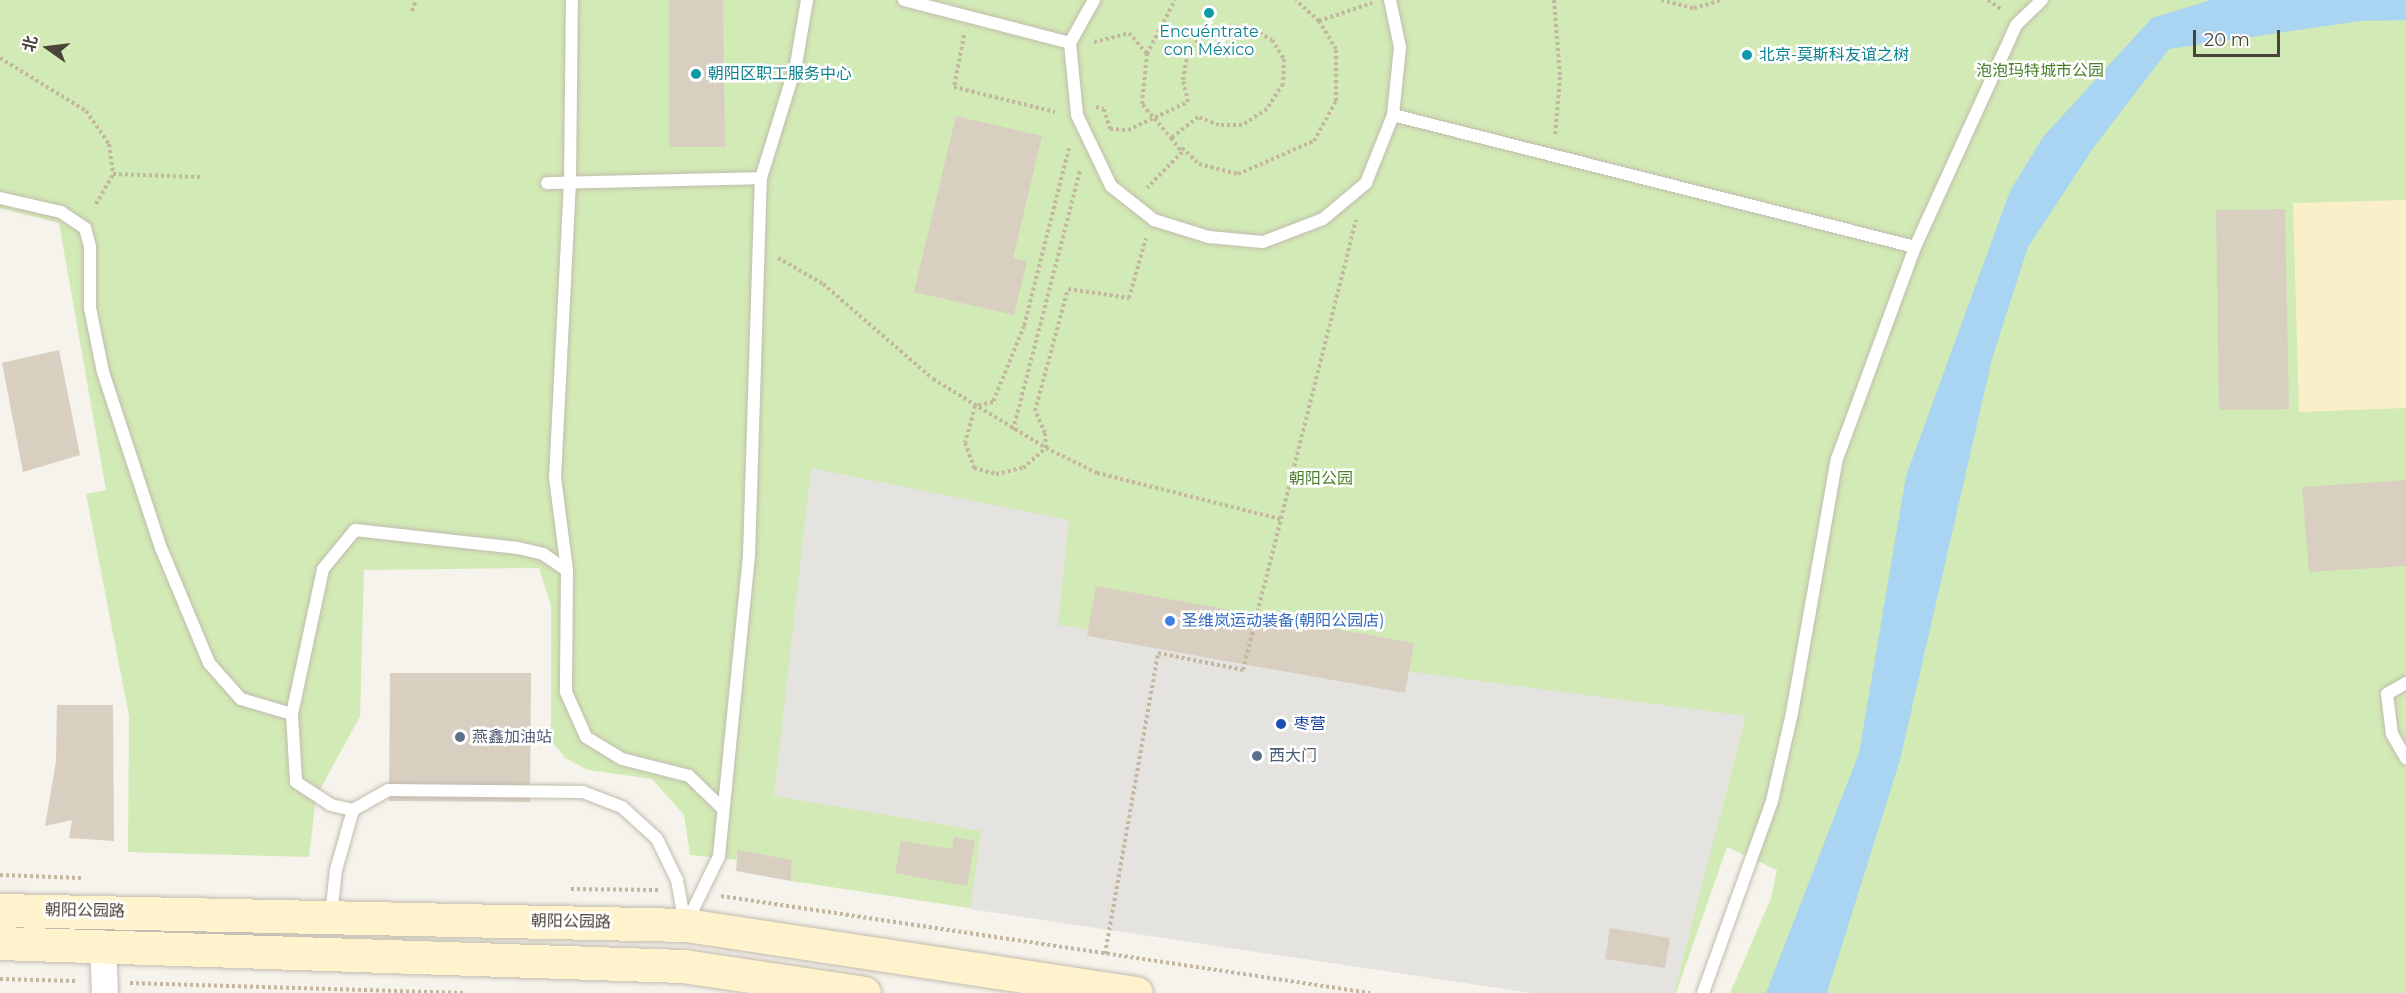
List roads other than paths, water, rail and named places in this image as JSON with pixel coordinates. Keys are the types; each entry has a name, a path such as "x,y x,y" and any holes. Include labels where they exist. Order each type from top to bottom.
{"main road":[{"name":"朝阳公园路","path":"0,910 686,925 1136,993"},
{"path":"683,980 686,925"},
{"path":"0,944 103,947 683,980 864,993"}],"street":[{"path":"103,947 105,987"}],"lane":[{"path":"572,0 570,183 555,478 567,570 566,692 586,737 621,759 689,776 722,808"},
{"path":"686,925 719,856 749,555 760,178 796,65 807,0"},
{"path":"904,0 1070,43"},
{"path":"1094,0 1070,43 1077,115 1111,186 1154,220 1209,237 1263,242 1323,219 1366,183 1393,115 1400,47 1390,0"},
{"path":"1702,993 1772,801 1792,713 1837,459 1915,247 2016,25 2042,0"},
{"path":"1393,115 1915,247"},
{"path":"547,183 760,178"},
{"path":"0,198 61,212 85,228 90,247 90,308 103,372 161,548 208,663 241,699 292,714"},
{"path":"567,570 543,554 518,548 355,530 323,569 292,714 296,783 331,805 353,810 388,790 583,792 622,807 657,839 677,880 686,925"},
{"path":"2406,684 2387,694 2392,734 2406,758"},
{"path":"331,916 336,870 353,810"}],"water":[{"path":"2211,0 2406,0 2406,20 2360,21 2169,49 2094,147 2028,247 1992,359 1900,760 1827,993 1766,993 1859,753 1906,476 2010,191 2043,137 2152,18"}],"place":[{"name":"Encuéntrate con México","path":"1209,13"},
{"name":"北京-莫斯科友谊之树","path":"1747,55"},
{"name":"朝阳区职工服务中心","path":"696,74"},
{"name":"圣维岚运动装备(朝阳公园店)","path":"1170,621"},
{"name":"枣营","path":"1281,724"},
{"name":"燕鑫加油站","path":"460,737"},
{"name":"西大门","path":"1257,756"}],"park label":[{"name":"泡泡玛特城市公园","path":"2040,71"},
{"name":"朝阳公园","path":"1321,479"}]}
